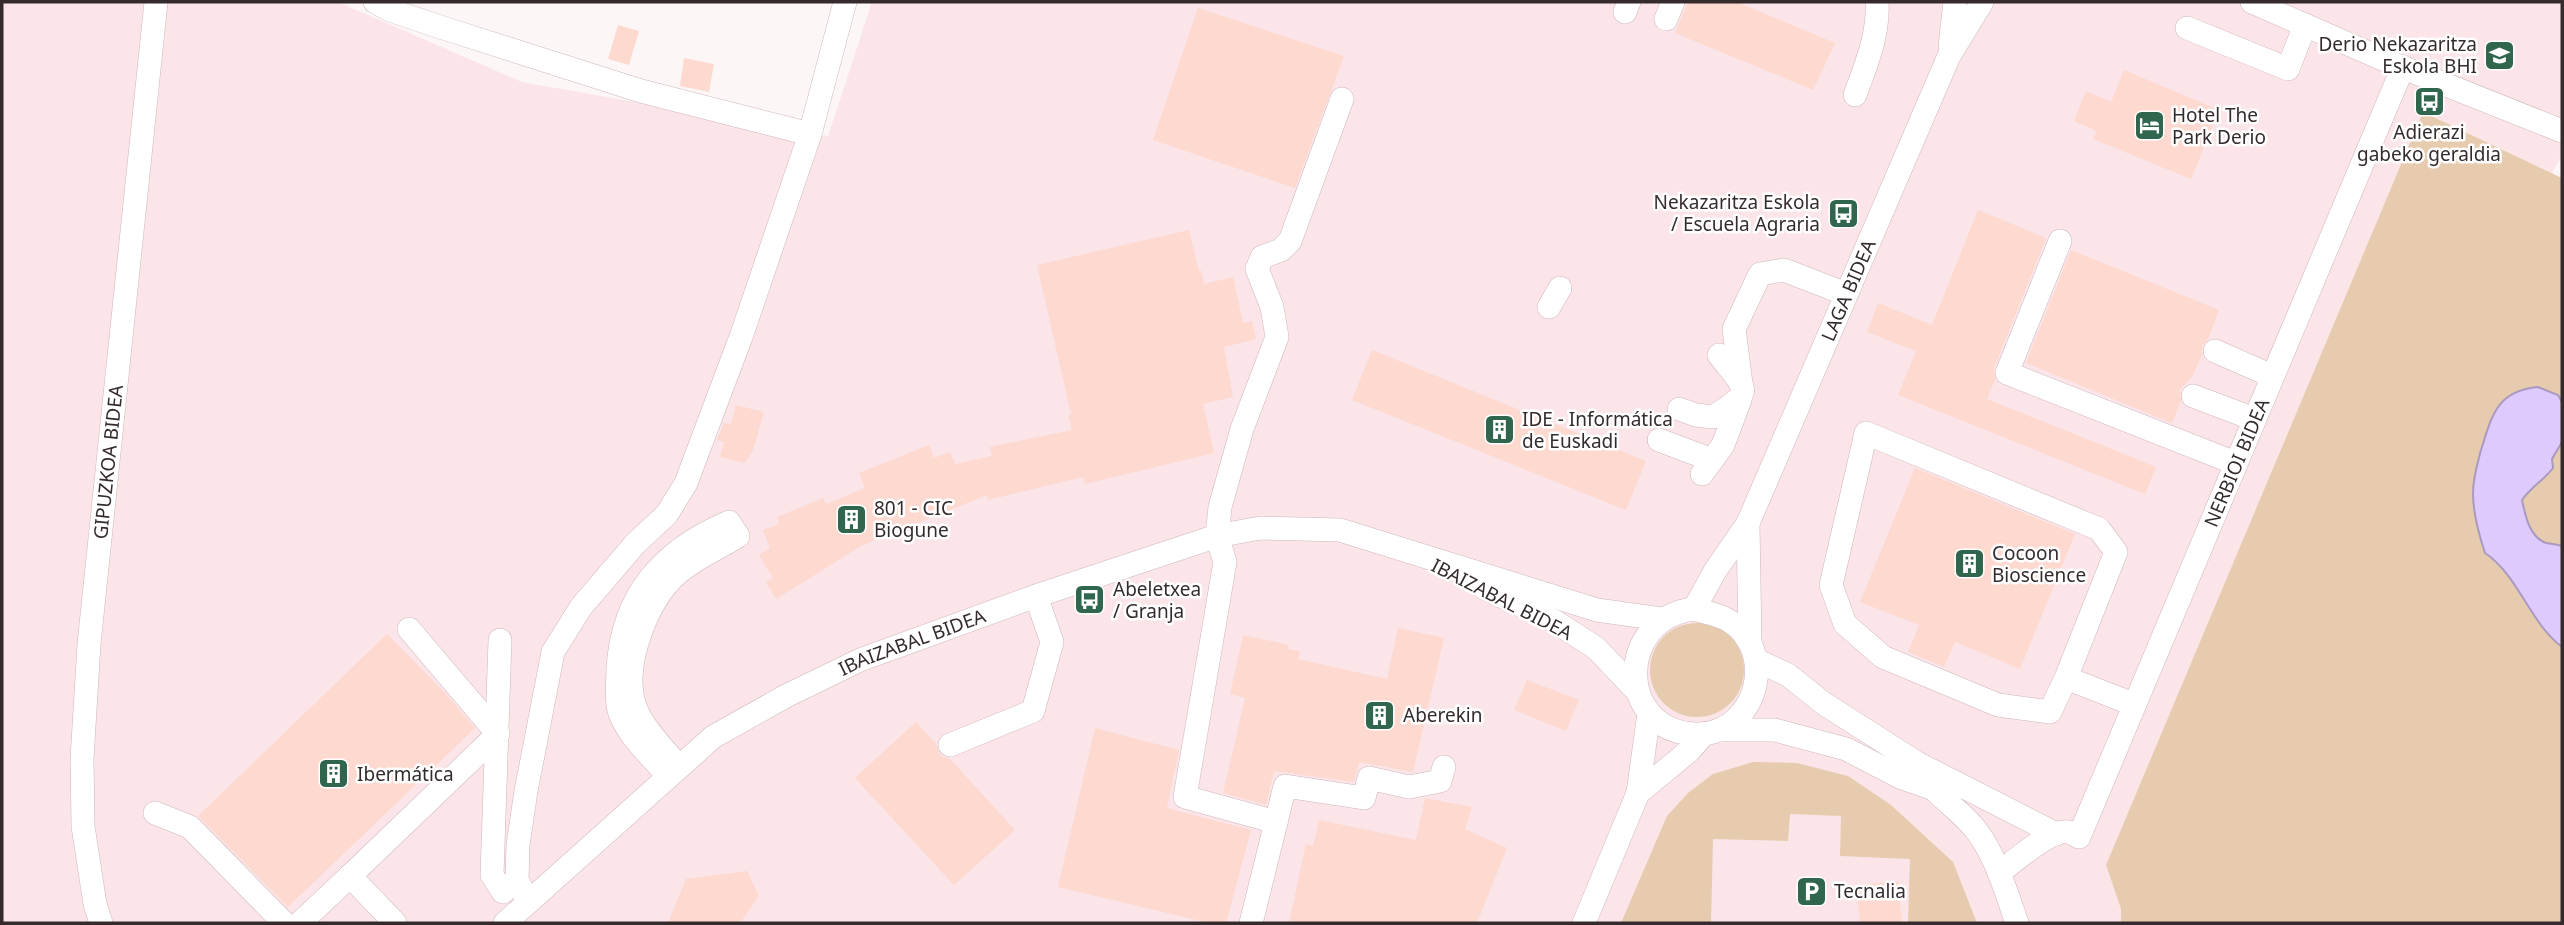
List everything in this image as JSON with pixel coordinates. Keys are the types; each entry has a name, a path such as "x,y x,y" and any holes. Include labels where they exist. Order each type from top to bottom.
{"street":[{"name":"GIPUZKOA BIDEA","path":"101,923 95,904 83,826 82,759 89,644 156,2"},
{"path":"375,2 437,26 641,90 810,134"},
{"path":"528,902 517,880 518,845 553,652 581,607 635,544 667,514 686,483 742,334 810,134 845,2"},
{"path":"1855,95 1878,18 1877,2"},
{"name":"LAGA BIDEA","path":"1949,56 1955,2"},
{"name":"LAGA BIDEA","path":"1693,609 1748,523 1949,56 1982,2"},
{"path":"2252,2 2562,131"},
{"path":"2187,29 2288,69 2305,25"},
{"name":"NERBIOI BIDEA","path":"2056,834 2067,832 2079,836 2403,67"},
{"path":"1276,822 1185,797 1225,562 1217,536 1220,508 1242,429 1277,337 1272,307 1257,269 1259,260 1281,250 1290,241 1342,99"},
{"path":"2060,241 2007,373 2235,463"},
{"path":"1707,467 1723,445 1740,392 1734,329 1760,274 1784,270 1846,294"},
{"path":"2215,351 2272,376"},
{"path":"1718,355 1740,392"},
{"path":"1707,467 1707,432 1679,409 1713,417 1740,392"},
{"path":"2193,396 2254,419"},
{"path":"1866,433 2099,529 2116,552 2066,678 2050,712 1998,705 1882,657 1846,624 1831,585 1866,433"},
{"path":"1659,440 1707,467"},
{"path":"729,522 738,536 678,573 653,602 640,635 632,670 633,701 673,771 633,737 620,714 617,688 620,650 630,611 644,583 700,534 729,522"},
{"name":"LAGA BIDEA","path":"1748,523 1753,651"},
{"name":"IBAIZABAL BIDEA","path":"505,923 713,737 786,695 860,660 1036,596 1217,536 1260,528 1340,530 1597,610 1661,619"},
{"name":"IBAIZABAL BIDEA","path":"1393,545 1554,621 1596,648 1636,690"},
{"path":"950,745 1033,711 1052,642 1036,596"},
{"path":"1931,788 1902,778 1846,749 1775,730 1684,734 1666,727 1649,713 1636,690 1634,671 1637,654 1644,639 1661,619 1676,611 1693,609 1726,619 1739,628 1753,651 1823,703 1917,763 2056,834"},
{"path":"409,629 498,734"},
{"path":"500,640 492,875 503,892"},
{"path":"1638,793 1712,732 1735,721 1748,707 1757,684 1753,651"},
{"path":"2066,678 2133,704"},
{"path":"1584,923 1638,793 1649,713"},
{"path":"300,923 498,734"},
{"path":"1917,763 1931,788 1976,829 1999,873 2017,923"},
{"path":"1251,923 1286,786 1364,798 1370,778 1409,788 1440,781 1444,766"},
{"path":"155,813 190,827 284,923"},
{"path":"1999,873 2025,852 2056,834"},
{"path":"350,876 395,923"}],"shaded area":[{"path":"2,2 338,2 522,82 828,136 872,2 2562,2 2562,155 2552,173 2423,112 2106,865 2121,909 2121,923 2,923"},
{"path":"2423,112 2562,178 2562,923 2121,923 2121,909 2106,865"},
{"path":"2538,387 2558,395 2562,402 2562,442 2552,459 2553,468 2522,500 2529,524 2536,536 2546,543 2562,546 2562,647 2541,625 2507,574 2485,553 2473,500 2478,461 2498,407 2513,394"},
{"path":"1697,623 1715,627 1730,637 1740,652 1744,670 1740,688 1730,703 1715,713 1697,717 1679,713 1664,703 1654,688 1650,670 1654,652 1664,637 1679,627"},
{"path":"1753,762 1797,763 1848,776 1891,805 1953,862 1977,923 1908,923 1910,859 1840,856 1841,816 1790,814 1788,841 1713,839 1711,923 1621,923 1667,816 1688,793 1713,774"}],"building":[{"path":"1688,2 1737,2 1835,43 1813,90 1675,33"},
{"path":"1198,8 1344,56 1295,188 1153,140"},
{"path":"618,25 639,31 629,65 608,59"},
{"path":"684,58 714,64 709,92 680,86"},
{"name":"Hotel The Park Derio","path":"2124,70 2219,110 2191,179 2093,139 2097,131 2074,121 2086,91 2111,102"},
{"path":"1978,210 2046,238 1994,368 1995,380 1987,399 2156,467 2145,494 1898,395 1916,351 1867,332 1878,303 1932,325"},
{"path":"1189,230 1204,284 1233,277 1243,323 1252,321 1256,339 1224,347 1233,397 1203,404 1214,453 1085,484 1083,477 988,500 987,495 861,546 776,599 766,582 773,578 759,555 770,548 763,530 779,524 777,517 823,498 826,504 865,488 859,473 929,445 934,458 950,452 955,464 992,456 990,447 1072,430 1068,415 1071,414 1037,265"},
{"path":"2071,250 2219,310 2208,339 2202,346 2202,354 2193,375 2180,390 2181,401 2172,423 2026,363"},
{"name":"IDE - Informática de Euskadi","path":"1372,350 1646,461 1626,510 1352,400"},
{"path":"736,405 764,412 753,450 745,463 720,457 724,442 717,440 724,423 731,424"},
{"name":"Cocoon Bioscience","path":"1915,468 2075,534 2020,669 1955,642 1944,667 1908,652 1919,625 1860,602"},
{"name":"Aberekin","path":"1398,628 1444,638 1413,772 1359,762 1354,782 1274,771 1266,805 1223,793 1245,698 1230,694 1243,635 1289,645 1288,649 1300,651 1298,659 1387,679"},
{"name":"Ibermática","path":"387,634 475,728 288,907 198,816"},
{"path":"1527,680 1579,700 1566,731 1514,710"},
{"path":"916,722 936,744 941,756 950,759 1015,830 954,885 855,778"},
{"path":"1095,728 1179,750 1167,808 1251,830 1226,923 1209,923 1058,887"},
{"path":"1425,798 1472,807 1465,829 1507,848 1477,923 1289,923 1306,844 1313,846 1319,820 1416,840"},
{"path":"747,871 759,896 740,923 668,923 686,879"},
{"path":"1898,881 1902,922 1860,923 1856,885"}],"place":[{"name":"Derio Nekazaritza Eskola BHI","path":"2500,55"},
{"name":"Adierazi gabeko geraldia","path":"2429,101"},
{"name":"Hotel The Park Derio","path":"2149,126"},
{"name":"Nekazaritza Eskola / Escuela Agraria","path":"1843,213"},
{"name":"IDE - Informática de Euskadi","path":"1499,430"},
{"name":"801 - CIC Biogune","path":"851,519"},
{"name":"Cocoon Bioscience","path":"1969,564"},
{"name":"Abeletxea / Granja","path":"1090,600"},
{"name":"Aberekin","path":"1380,715"},
{"name":"Ibermática","path":"334,774"},
{"name":"Tecnalia","path":"1811,891"}]}
